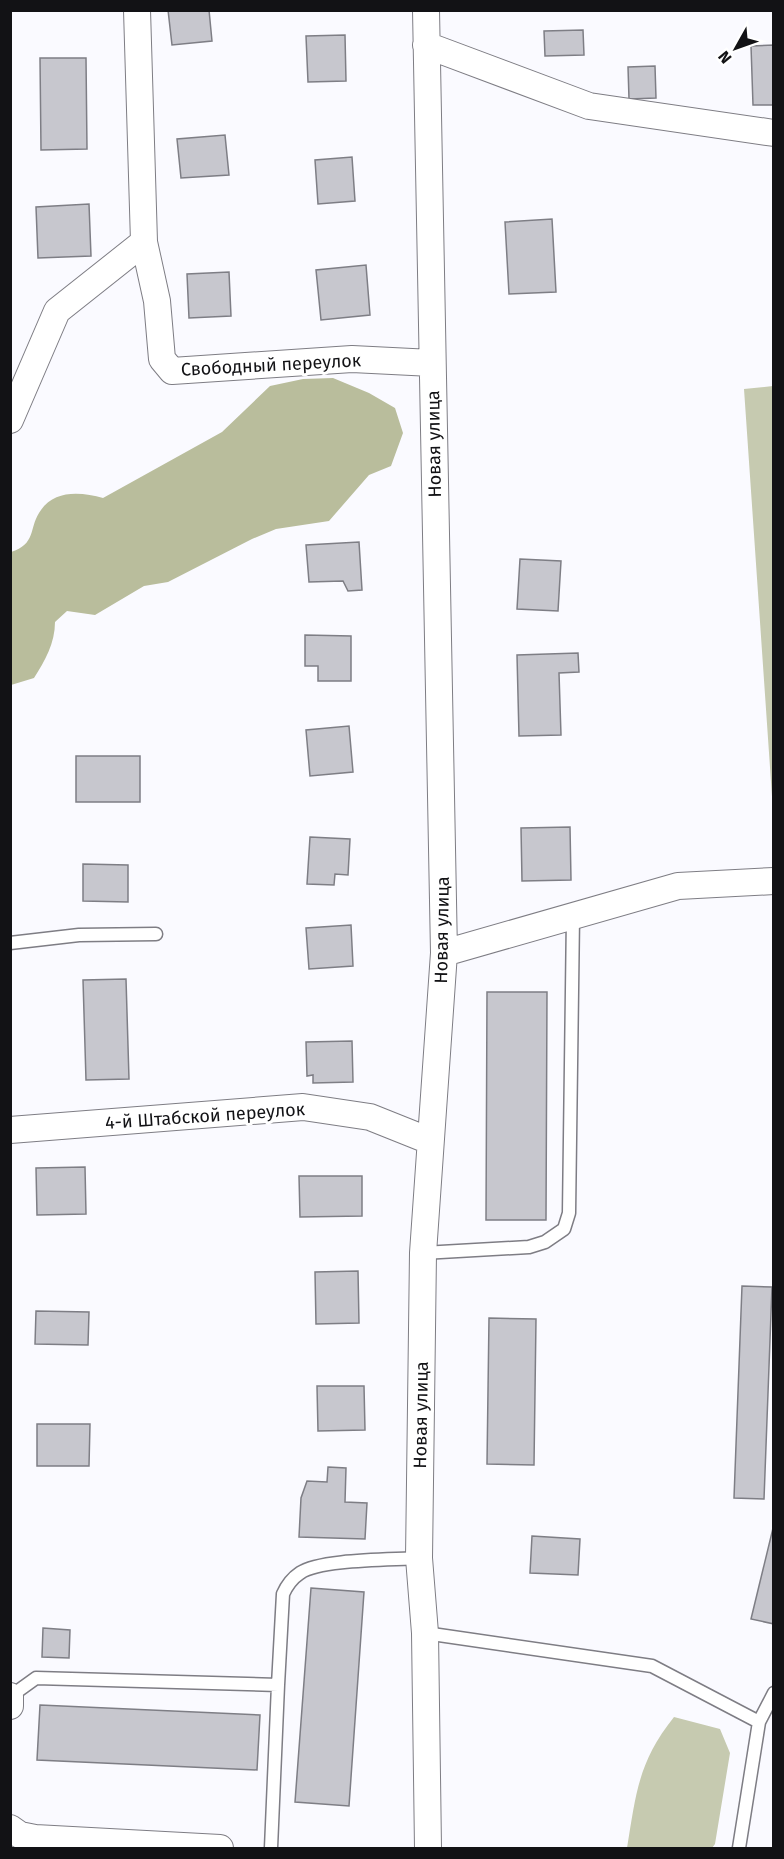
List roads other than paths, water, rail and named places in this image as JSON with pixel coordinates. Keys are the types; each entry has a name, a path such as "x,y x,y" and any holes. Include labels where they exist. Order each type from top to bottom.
{"street":[{"name":"Свободный переулок","path":"137,10 144,242 157,301 162,359 172,371 352,359 432,363"},
{"name":"Новая улица","path":"426,10 444,953 423,1253 419,1558 425,1633 428,1848"},
{"path":"426,45 589,106 774,133"},
{"path":"10,420 57,311 144,242"},
{"path":"444,953 573,914 678,886 774,881"},
{"name":"4-й Штабской переулок","path":"10,1130 303,1107 370,1117 430,1141"},
{"path":"10,1706 11,1696"},
{"path":"10,1828 20,1835 35,1838 220,1848"}],"lane":[{"path":"423,1253 529,1247 545,1242 564,1229 569,1213 573,914"},
{"path":"10,943 80,935 156,934"},
{"path":"271,1848 283,1594 288,1583 301,1572 318,1566 419,1558"},
{"path":"425,1633 652,1666 759,1722"},
{"path":"11,1696 36,1678 278,1685"},
{"path":"739,1848 759,1722 774,1693"}]}
